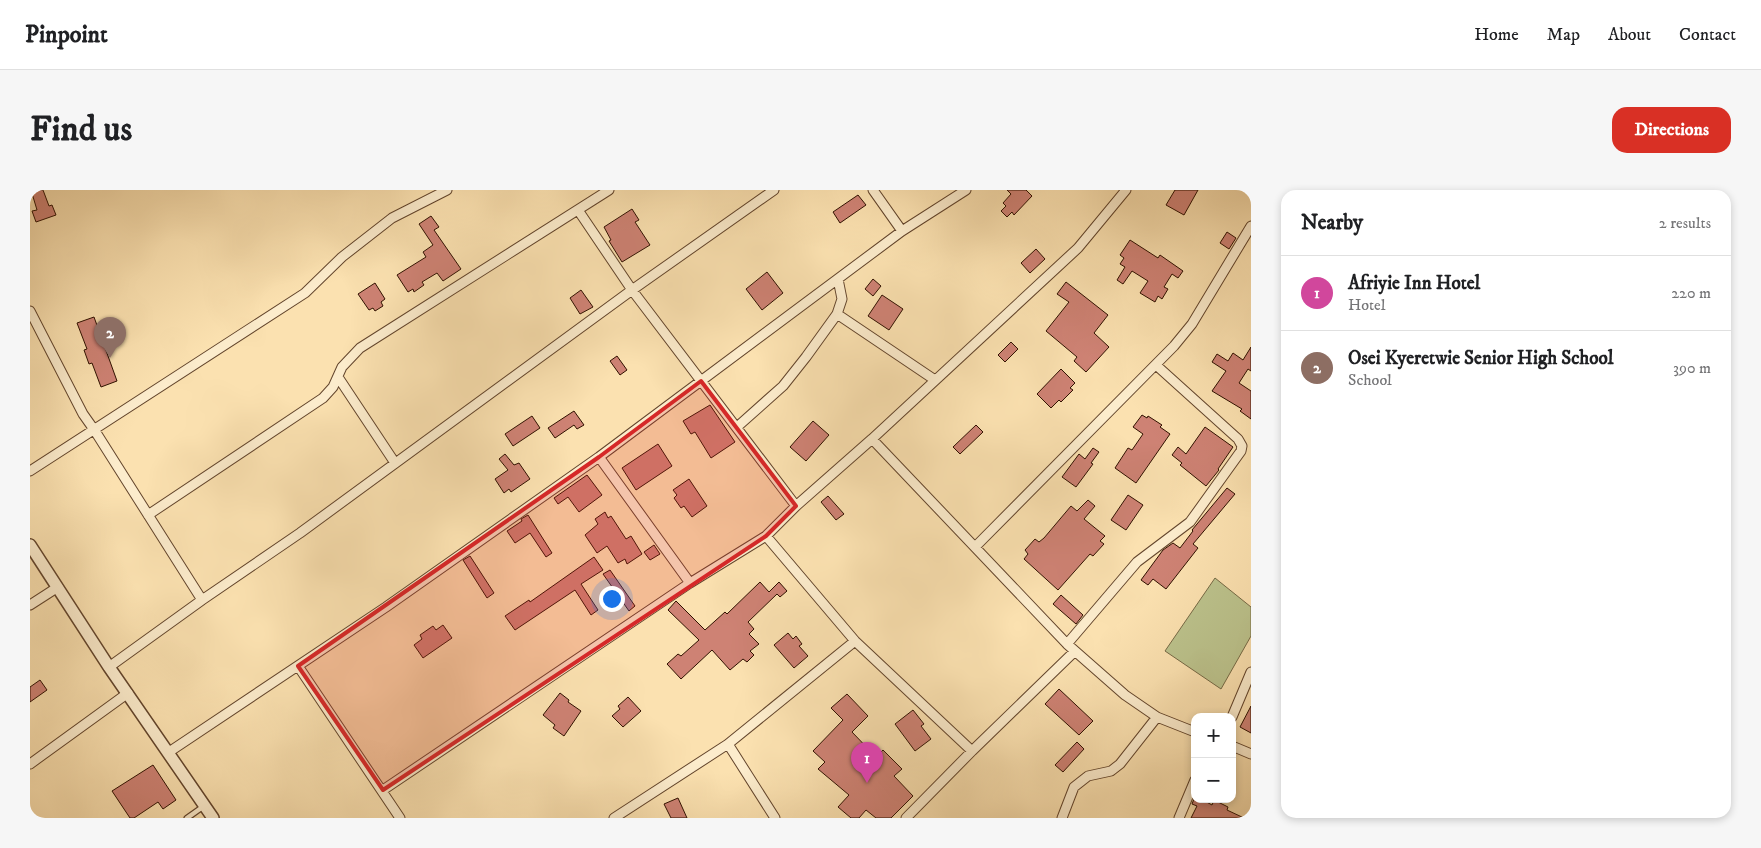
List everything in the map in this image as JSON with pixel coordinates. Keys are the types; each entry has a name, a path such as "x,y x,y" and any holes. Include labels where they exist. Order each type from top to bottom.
{"street":[{"path":"30,471 95,431 305,293 342,257 392,218 447,190"},
{"path":"148,515 324,398 333,387 342,367 360,348 609,190"},
{"path":"109,667 300,533 632,290 774,190"},
{"path":"873,190 902,231"},
{"path":"169,752 386,607 599,457 902,231 966,190"},
{"path":"383,790 690,584 766,536 796,506 872,439 1078,248 1126,190"},
{"path":"578,210 632,290 796,506"},
{"path":"975,547 1156,365 1192,324 1251,226"},
{"path":"737,427 783,386 837,314 842,299 838,279"},
{"path":"30,311 83,414 202,600"},
{"path":"837,314 935,380"},
{"path":"1066,644 1137,562 1190,522 1241,451 1242,446 1238,439 1156,365"},
{"path":"338,377 395,463"},
{"path":"872,439 1066,644 1125,694 1157,717 1191,730"},
{"path":"599,457 690,584"},
{"path":"766,536 855,641 972,751"},
{"path":"30,545 109,667 213,818"},
{"path":"30,605 58,587"},
{"path":"614,818 728,744 855,641"},
{"path":"906,818 1075,651"},
{"path":"298,666 400,818"},
{"path":"1234,713 1251,672"},
{"path":"30,764 128,693"},
{"path":"1062,818 1074,787 1088,776 1111,771 1120,764 1157,717"},
{"path":"728,744 775,818"},
{"path":"1236,748 1251,754"},
{"path":"1178,818 1191,789"}],"lane":[{"path":"187,818 204,805"}],"highlighted area":[{"path":"701,381 796,506 766,536 383,790 298,666 599,457"}],"green space":[{"path":"1215,578 1251,607 1251,636 1221,689 1165,651"}],"building":[{"path":"31,190 43,190 49,206 52,205 56,215 36,222 32,211 37,210"},
{"path":"1007,190 1026,190 1032,196 1014,215 1012,212 1007,217 1001,211 1006,206 1003,203 1011,194"},
{"path":"1175,190 1198,190 1184,215 1166,205"},
{"path":"858,195 866,205 840,223 833,212"},
{"path":"632,209 639,220 635,222 650,245 622,262 609,241 611,240 604,227"},
{"path":"431,216 439,227 434,230 461,269 443,281 437,273 422,282 424,285 414,292 413,289 408,292 397,275 426,257 423,252 433,245 419,224"},
{"path":"1227,232 1236,238 1229,249 1220,243"},
{"path":"1130,240 1158,258 1160,255 1183,271 1178,278 1172,274 1164,287 1168,289 1162,299 1158,296 1155,302 1140,293 1148,281 1132,271 1123,284 1117,280 1125,267 1120,264 1124,258 1120,255"},
{"path":"1036,249 1045,259 1030,273 1021,263"},
{"path":"767,272 783,293 762,310 746,289"},
{"path":"873,279 881,286 873,296 865,289"},
{"path":"1066,282 1108,315 1094,333 1109,347 1086,372 1074,361 1077,357 1046,331 1069,302 1057,294"},
{"path":"375,283 385,299 381,302 383,306 375,311 373,308 369,310 358,294"},
{"path":"581,290 593,307 580,314 570,298"},
{"path":"882,295 903,309 889,330 868,316"},
{"path":"94,317 117,381 101,387 92,363 89,364 84,350 87,349 77,323"},
{"path":"1011,342 1018,349 1005,362 998,355"},
{"path":"1251,347 1251,371 1248,369 1239,383 1251,391 1251,419 1240,411 1242,409 1212,391 1226,371 1212,362 1217,354 1228,361 1233,353 1243,360"},
{"path":"617,356 627,370 620,375 610,361"},
{"path":"1061,369 1075,383 1070,388 1073,390 1061,402 1059,400 1051,408 1037,394"},
{"path":"710,405 735,442 711,458 695,432 691,434 683,421"},
{"path":"574,411 584,425 577,429 574,425 555,438 548,428"},
{"path":"1142,415 1147,418 1148,416 1162,425 1160,427 1170,434 1136,483 1115,468 1128,448 1132,450 1143,434 1133,427"},
{"path":"532,416 540,428 513,446 505,434"},
{"path":"813,421 829,435 806,461 790,447"},
{"path":"976,425 983,432 960,454 953,447"},
{"path":"1205,427 1233,447 1219,470 1206,486 1180,465 1182,463 1172,455 1178,447 1186,454"},
{"path":"658,444 672,466 636,490 622,468"},
{"path":"1093,448 1099,452 1091,463 1093,464 1076,487 1062,477 1079,454 1085,459"},
{"path":"505,454 514,465 519,463 530,479 511,492 509,489 504,493 495,479 508,470 499,459"},
{"path":"587,475 602,495 579,512 568,497 558,504 554,498"},
{"path":"689,479 707,506 692,517 684,506 681,508 674,498 677,495 673,490"},
{"path":"1227,488 1235,494 1193,544 1198,548 1166,589 1153,579 1148,585 1141,580 1163,550 1173,543 1180,548 1192,530"},
{"path":"1128,495 1143,505 1126,530 1111,520"},
{"path":"828,496 844,514 836,520 821,502"},
{"path":"1088,500 1095,506 1084,519 1105,536 1100,541 1104,544 1093,556 1090,554 1058,590 1024,559 1028,554 1025,550 1035,539 1039,542 1044,538 1071,506 1077,511"},
{"path":"605,512 608,518 611,516 626,539 631,536 642,554 627,564 625,559 618,563 607,546 597,553 585,535 598,524 595,519"},
{"path":"528,515 552,553 546,557 530,533 515,543 507,531"},
{"path":"654,545 660,554 650,560 644,552"},
{"path":"470,556 494,593 487,598 463,560"},
{"path":"594,557 603,570 581,584 598,610 591,615 575,590 515,630 505,616 529,600 530,602"},
{"path":"610,570 635,606 629,611 603,574"},
{"path":"760,582 769,592 779,582 787,591 780,597 777,594 748,622 754,629 749,634 759,644 750,651 754,655 747,662 743,659 730,670 712,650 681,679 667,664 678,654 681,656 699,640 668,610 676,601 705,630 725,612 727,614"},
{"path":"1061,595 1083,615 1076,624 1053,604"},
{"path":"443,625 452,638 423,658 414,645 422,639 420,635 433,626 436,630"},
{"path":"788,633 793,639 796,636 802,644 799,646 808,656 794,668 774,645"},
{"path":"40,680 47,690 30,702 30,687"},
{"path":"1059,689 1093,721 1079,735 1045,704"},
{"path":"560,693 569,700 568,702 581,711 564,736 553,728 555,725 543,715"},
{"path":"847,694 868,716 852,732 876,757 883,750 902,769 894,776 913,796 891,818 876,818 866,810 859,818 851,818 838,807 849,795 818,769 825,762 813,751 843,720 831,708"},
{"path":"628,697 641,711 623,727 612,716 620,709 618,706"},
{"path":"1251,706 1251,733 1240,727"},
{"path":"913,710 924,724 921,726 931,739 915,751 895,724"},
{"path":"1077,742 1084,749 1063,772 1055,765"},
{"path":"153,765 176,800 163,809 158,802 134,818 130,818 112,791"},
{"path":"678,798 687,818 671,818 664,804"},
{"path":"1208,803 1212,805 1213,803 1220,803 1228,807 1227,810 1244,818 1191,818 1197,806 1192,804"}],"place":[{"name":"Osei Kyeretwie Senior High School","path":"110,358"},
{"name":"Afriyie Inn Hotel","path":"867,783"}]}
